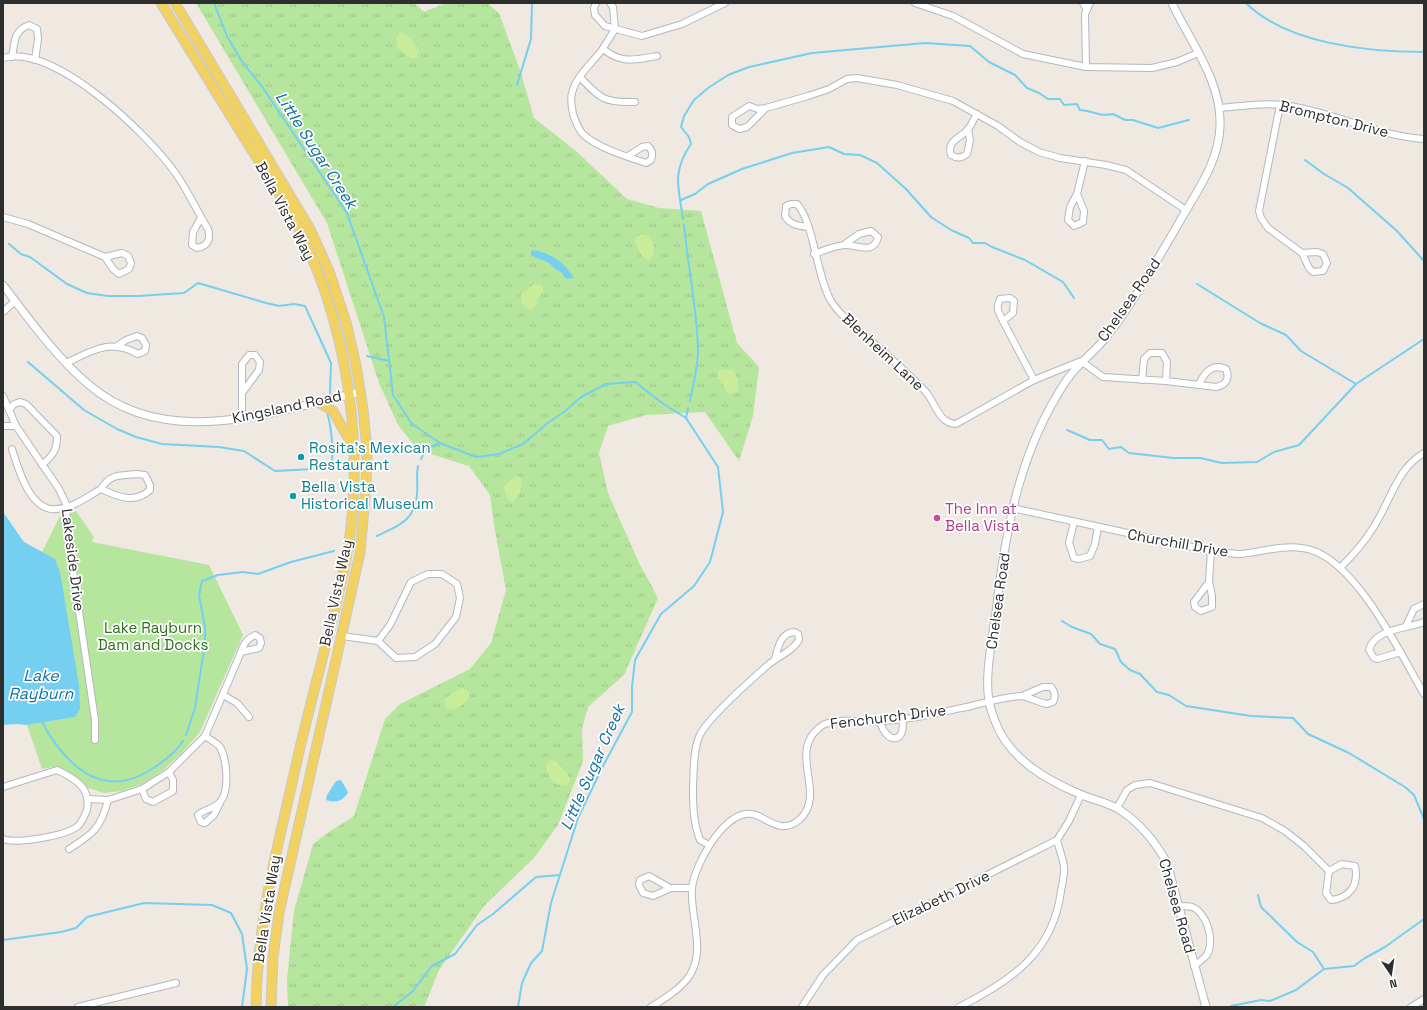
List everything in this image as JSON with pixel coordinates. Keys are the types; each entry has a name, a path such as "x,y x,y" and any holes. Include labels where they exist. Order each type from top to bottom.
{"main road":[{"name":"Bella Vista Way","path":"160,3 294,221 315,266 331,310 342,354 349,395 353,446 352,509 343,577 310,704 270,882 261,928 256,1007"},
{"name":"Bella Vista Way","path":"176,3 310,229 329,271 346,322 361,392 366,450 364,519 360,553 279,913 273,957 271,1007"},
{"path":"318,402 334,411 343,425 353,446"}],"street":[{"path":"596,3 594,8 595,14 604,26 642,36 662,32 725,3"},
{"path":"610,3 613,7 615,29 603,49 580,77 572,93 572,108 577,125 584,136 628,156"},
{"path":"915,3 953,16 1024,54 1086,67 1152,68 1177,62 1198,53"},
{"path":"1082,3 1086,10"},
{"path":"1086,67 1084,45 1086,10 1090,3"},
{"name":"Chelsea Road","path":"1172,3 1208,73 1216,94 1219,108 1220,126 1217,148 1208,173 1147,278 1110,332 1081,361 1065,382 1034,442 1020,480 1012,508 1000,581 991,654 989,702 997,725 1012,749 1030,768 1081,795 1117,808 1136,821 1156,843 1167,863 1206,1007"},
{"path":"12,57 16,35 21,28 29,25 37,28 38,39 35,60"},
{"path":"603,49 613,57 631,60 657,56"},
{"path":"3,58 12,57 35,60 73,77 121,115 176,174 201,218 210,235 208,242 203,247 197,248 192,245 191,238 201,218"},
{"path":"580,77 593,91 607,101 635,102"},
{"path":"766,108 747,127 739,129 732,125 732,117 749,106 758,109 766,108 828,89 847,79 857,78 897,85 953,101 1038,152 1060,158 1085,161 1126,170 1186,210"},
{"path":"1280,105 1259,211 1268,228 1302,253"},
{"name":"Brompton Drive","path":"1219,108 1280,105 1330,116 1411,138 1424,139"},
{"path":"968,129 970,140 968,154 958,158 954,157 951,155 949,150 951,144 955,138 968,129 976,114"},
{"path":"1077,194 1084,218 1083,222 1074,226 1068,220 1070,207 1077,194 1085,161"},
{"path":"3,216 28,224 105,257"},
{"name":"Blenheim Lane","path":"808,227 814,254 831,300 843,316 910,375 927,393 942,419 948,424 956,424 1034,380 1081,361"},
{"path":"814,254 845,244 866,231 871,231 878,238 877,243 873,247 867,248 845,244"},
{"name":"Kingsland Road","path":"3,285 66,363 89,385 117,404 135,412 156,418 176,421 242,419 361,392"},
{"path":"3,312 15,301"},
{"path":"1003,321 1034,380"},
{"path":"66,363 100,348 112,345 117,346"},
{"path":"1142,380 1144,359 1150,353 1162,353 1167,362 1166,381"},
{"path":"242,393 259,370 260,362 255,355 249,355 242,364 242,393 242,419"},
{"path":"1081,361 1103,377 1166,381 1216,387 1223,386 1228,378 1226,369 1216,366 1212,368 1205,373 1199,384"},
{"name":"Lakeside Drive","path":"3,396 16,426 59,489 67,506 66,523 93,706 96,740"},
{"path":"9,410 14,404 20,402 26,404 57,436 57,449 42,465"},
{"path":"3,426 16,426"},
{"path":"12,449 20,475 32,496 40,504 49,509 56,509 82,501 101,489 107,480 114,476 137,474 145,475 150,485 150,490 144,496 137,498 116,496 101,489"},
{"path":"1340,568 1354,554 1373,529 1403,473 1422,454 1424,461"},
{"name":"Churchill Drive","path":"1012,508 1211,551 1240,554 1286,547 1304,548 1322,554 1340,568 1357,586 1401,652 1424,694"},
{"path":"1074,522 1069,543 1074,558 1080,559 1090,556 1095,544 1098,527"},
{"path":"1209,582 1211,551"},
{"path":"342,636 378,641 396,658 415,657 435,644 456,617 460,598 457,584 442,574 428,574 411,582 390,625 378,641"},
{"path":"1406,626 1414,609 1424,604"},
{"path":"1401,652 1382,659 1374,658 1369,650 1370,645 1388,632 1424,622"},
{"path":"710,845 700,840 695,827 693,813 695,755 699,736 715,716 775,659 796,645 799,640 798,634 788,632 785,635 775,659"},
{"path":"89,799 108,800 142,789 169,772 205,736 242,652"},
{"name":"Fenchurch Drive","path":"651,1007 677,988 690,975 696,957 697,933 693,914 692,888 699,865 710,845 727,824 745,814 755,815 770,824 779,826 789,826 798,821 808,808 810,793 806,754 810,740 824,724 838,722 880,721 902,718 1022,696 1043,687 1051,687 1055,696 1053,702 1047,704 1022,696"},
{"path":"223,695 236,703 249,717"},
{"path":"880,721 883,732 888,737 895,738 901,735 904,729 902,718"},
{"path":"205,736 219,746 224,756 226,792 220,803"},
{"path":"3,787 57,770 71,776 87,792 89,799 86,815 78,827 58,834 21,842 3,839"},
{"path":"142,789 146,799 153,802 173,791 173,780 169,772"},
{"path":"1117,808 1127,790 1135,785 1150,783 1262,818 1285,831 1304,846 1329,871"},
{"path":"959,1007 996,987 1017,971 1034,955 1055,922 1058,912 1064,868 1057,840 1069,821 1081,795"},
{"path":"69,849 87,837 99,826 108,800"},
{"name":"Elizabeth Drive","path":"802,1007 823,975 857,940 1057,840"},
{"path":"1342,864 1355,866 1357,878 1351,890 1342,899 1331,900 1326,893 1329,871 1342,864"},
{"path":"671,888 649,876 640,880 639,885 643,893 653,896 671,888 692,888"},
{"path":"1179,906 1192,907 1202,914 1209,928 1209,950 1207,955 1194,966"},
{"path":"78,1007 176,983"},
{"path":"1411,1007 1424,999"}],"green space":[{"path":"196,3 414,3 424,12 446,3 487,3 499,13 520,70 534,118 576,151 627,199 659,208 701,211 737,343 759,367 753,416 739,461 705,412 646,415 608,426 599,453 608,493 639,563 658,598 624,675 588,707 582,729 583,761 558,825 533,859 484,906 439,970 424,1007 288,1007 287,979 294,911 313,844 354,816 385,719 400,704 470,669 491,643 506,590 490,495 469,466 418,450 398,425 379,383 327,223"},
{"path":"400,33 408,36 418,48 419,50 416,58 410,58 397,47 396,37"},
{"path":"640,234 645,234 648,236 653,243 654,252 650,260 647,260 638,249 635,240"},
{"path":"534,284 542,285 544,290 539,296 535,308 528,309 521,303 521,294"},
{"path":"722,369 733,370 736,374 738,391 728,393 718,378 718,371"},
{"path":"516,476 520,477 521,487 519,494 512,502 507,498 504,488 506,484"},
{"name":"Lake Rayburn Dam and Docks","path":"76,511 94,537 92,542 209,565 243,635 200,732 181,754 162,771 142,784 122,791 104,793 88,788 75,776 57,766 42,769 27,725 75,717 55,559 42,552 60,516"},
{"path":"463,688 470,692 468,699 461,706 450,710 446,707 444,700 453,692"},
{"path":"551,760 558,763 570,778 570,782 566,785 558,784 551,779 546,767 547,762"}],"water":[{"path":"535,250 548,254 558,260 574,278 566,279 561,272 549,263 531,255 531,251"},
{"name":"Lake Rayburn","path":"3,512 24,542 55,559 60,572 79,685 80,709 75,717 27,725 3,725"},
{"path":"341,780 348,792 344,798 338,801 326,800 327,795 336,781"}],"waterway":[{"name":"Little Sugar Creek","path":"214,3 227,36 241,60 263,88 347,213 384,317 393,395 412,424 440,443 476,457 499,454 523,444 581,397 606,384 635,382 662,403 686,418 718,467 723,512 710,562 694,586 661,614 635,660 632,687 632,712 603,766 578,818 551,903 542,951 531,963 522,983 518,1007"},
{"path":"517,85 531,39 532,3"},
{"path":"1246,3 1263,17 1283,28 1306,37 1354,47 1402,52 1424,52"},
{"path":"683,219 678,181 681,164 691,144 689,137 681,127 684,116 694,100 708,88 728,75 749,67 812,53 925,43 970,46 989,62 1015,75 1027,88 1048,99 1060,99 1064,105 1077,104 1080,110 1103,115 1113,114 1125,120 1133,120 1158,128 1189,120"},
{"path":"681,200 695,194 708,184 742,169 792,153 829,147 844,154 860,155 877,163 906,189 931,217 951,230 969,238 973,243 985,243 1025,260 1063,282 1074,298"},
{"path":"1305,160 1324,174 1348,188 1397,231 1424,261"},
{"path":"684,225 696,319 698,350 690,401"},
{"path":"9,244 21,254 30,257 67,284 87,293 108,296 184,293 198,283 279,306 294,304 305,306 331,363 330,393"},
{"path":"1197,284 1260,323 1286,335 1301,351 1356,384"},
{"path":"1067,430 1090,440 1102,440 1109,449 1121,447 1129,453 1173,458 1200,458 1222,463 1257,462 1274,452 1299,445 1356,384 1424,339"},
{"path":"367,356 389,361"},
{"path":"28,362 84,410 117,429 136,437 162,444 219,447 244,451 275,471 313,469"},
{"path":"686,418 688,408"},
{"path":"323,468 332,464 332,438 327,412"},
{"path":"421,459 426,449 440,443"},
{"path":"377,536 404,521 413,511 416,503 418,466"},
{"path":"186,735 195,708 205,643 205,627 199,595 202,581 218,575 243,572 258,574 291,562 334,551"},
{"path":"1062,621 1072,627 1091,634 1100,644 1115,649 1121,662 1130,670 1140,674 1157,692 1169,695 1186,706 1251,716 1293,718 1308,734 1349,753 1405,787 1414,795 1424,819"},
{"path":"41,720 50,736 73,764 86,773 101,780 117,781 134,778 160,763 173,753 183,741"},
{"path":"393,1007 413,991 432,966 455,954 477,925 493,914 536,877 560,875"},
{"path":"1258,895 1261,907 1297,942 1313,952 1324,969"},
{"path":"3,940 61,932 76,928 87,917 144,903 212,905 231,913 242,934 247,969 242,1007"},
{"path":"1231,1006 1261,1000 1270,1001 1296,990 1324,969 1354,966 1385,947 1424,919"}],"place":[{"name":"Rosita's Mexican Restaurant","path":"301,457"},
{"name":"Bella Vista Historical Museum","path":"293,496"},
{"name":"The Inn at Bella Vista","path":"937,518"}]}
